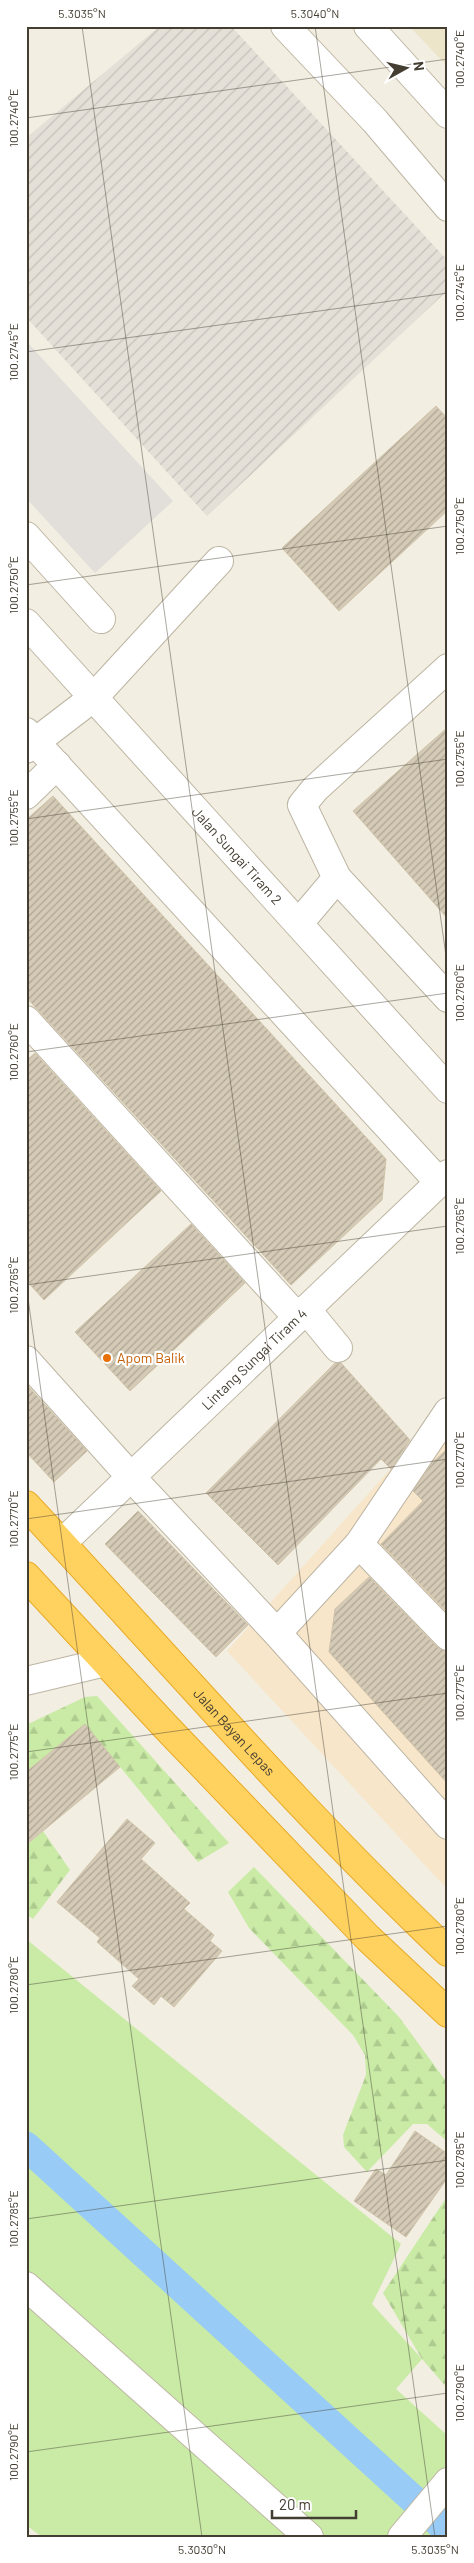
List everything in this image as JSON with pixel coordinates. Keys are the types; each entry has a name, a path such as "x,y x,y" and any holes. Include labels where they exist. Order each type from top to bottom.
{"highway":[{"name":"Jalan Bayan Lepas","path":"26,1505 205,1701 402,1909 448,1952"},
{"path":"26,1576 398,1969 448,2013"},
{"path":"398,1969 448,2034"}],"street":[{"path":"285,26 374,121 448,207"},
{"path":"368,26 448,114"},
{"path":"26,536 101,618"},
{"path":"219,561 94,697 30,741 57,765 444,1178"},
{"name":"Jalan Sungai Tiram 2","path":"26,623 448,1089"},
{"path":"443,681 315,789 302,805 336,878 448,998"},
{"path":"26,795 57,765"},
{"path":"299,923 336,878"},
{"path":"26,1020 302,1314 338,1348"},
{"name":"Lintang Sungai Tiram 4","path":"62,1543 444,1178"},
{"path":"26,1360 131,1477 277,1633 448,1825"},
{"path":"277,1633 359,1544 448,1412"},
{"path":"359,1544 448,1636"},
{"path":"26,1681 106,1662"},
{"path":"26,2286 308,2537"},
{"path":"407,2531 448,2482"}],"shaded area":[{"path":"160,26 231,26 448,261 448,290 207,516 26,317 26,138"},
{"path":"409,26 448,26 448,67"},
{"path":"26,341 173,501 95,573 26,498"},
{"path":"448,1405 448,1890 227,1651"}],"green space":[{"path":"97,1696 229,1843 198,1862 85,1724 26,1772 26,1725 85,1697"},
{"path":"43,1831 70,1870 33,1919 26,1914 26,1846"},
{"path":"254,1867 399,2017 448,2084 448,2142 427,2124 413,2124 367,2172 344,2147 343,2135 366,2075 365,2055 353,2035 249,1928 228,1892"},
{"path":"26,1939 401,2244 372,2304 422,2359 396,2389 448,2436 448,2537 42,2537 26,2525"},
{"path":"448,2195 448,2389 422,2359 383,2293"}],"building":[{"path":"436,406 448,419 448,510 339,611 282,548"},
{"path":"448,727 448,919 353,811"},
{"path":"53,796 386,1159 382,1200 291,1285 26,997 26,820"},
{"path":"35,1053 161,1191 44,1300 26,1280 26,1061"},
{"path":"191,1224 245,1283 130,1391 75,1332"},
{"path":"335,1363 341,1363 410,1440 391,1469 381,1459 278,1565 206,1493"},
{"path":"26,1384 87,1451 54,1482 26,1452"},
{"path":"448,1448 448,1613 381,1544 423,1501 413,1491 432,1463"},
{"path":"138,1511 248,1625 216,1657 105,1544"},
{"path":"369,1577 437,1647 448,1651 448,1784 329,1652 335,1609"},
{"path":"85,1724 120,1767 26,1845 26,1772"},
{"path":"127,1819 155,1843 141,1859 190,1903 184,1909 214,1935 210,1941 222,1951 174,2007 161,1996 154,2005 132,1986 139,1979 97,1942 100,1938 57,1902"},
{"path":"415,2131 448,2154 448,2177 406,2237 354,2201 376,2169 386,2175"}],"waterway":[{"path":"26,2146 448,2531"}],"place":[{"name":"Apom Balik","path":"107,1358"}]}
